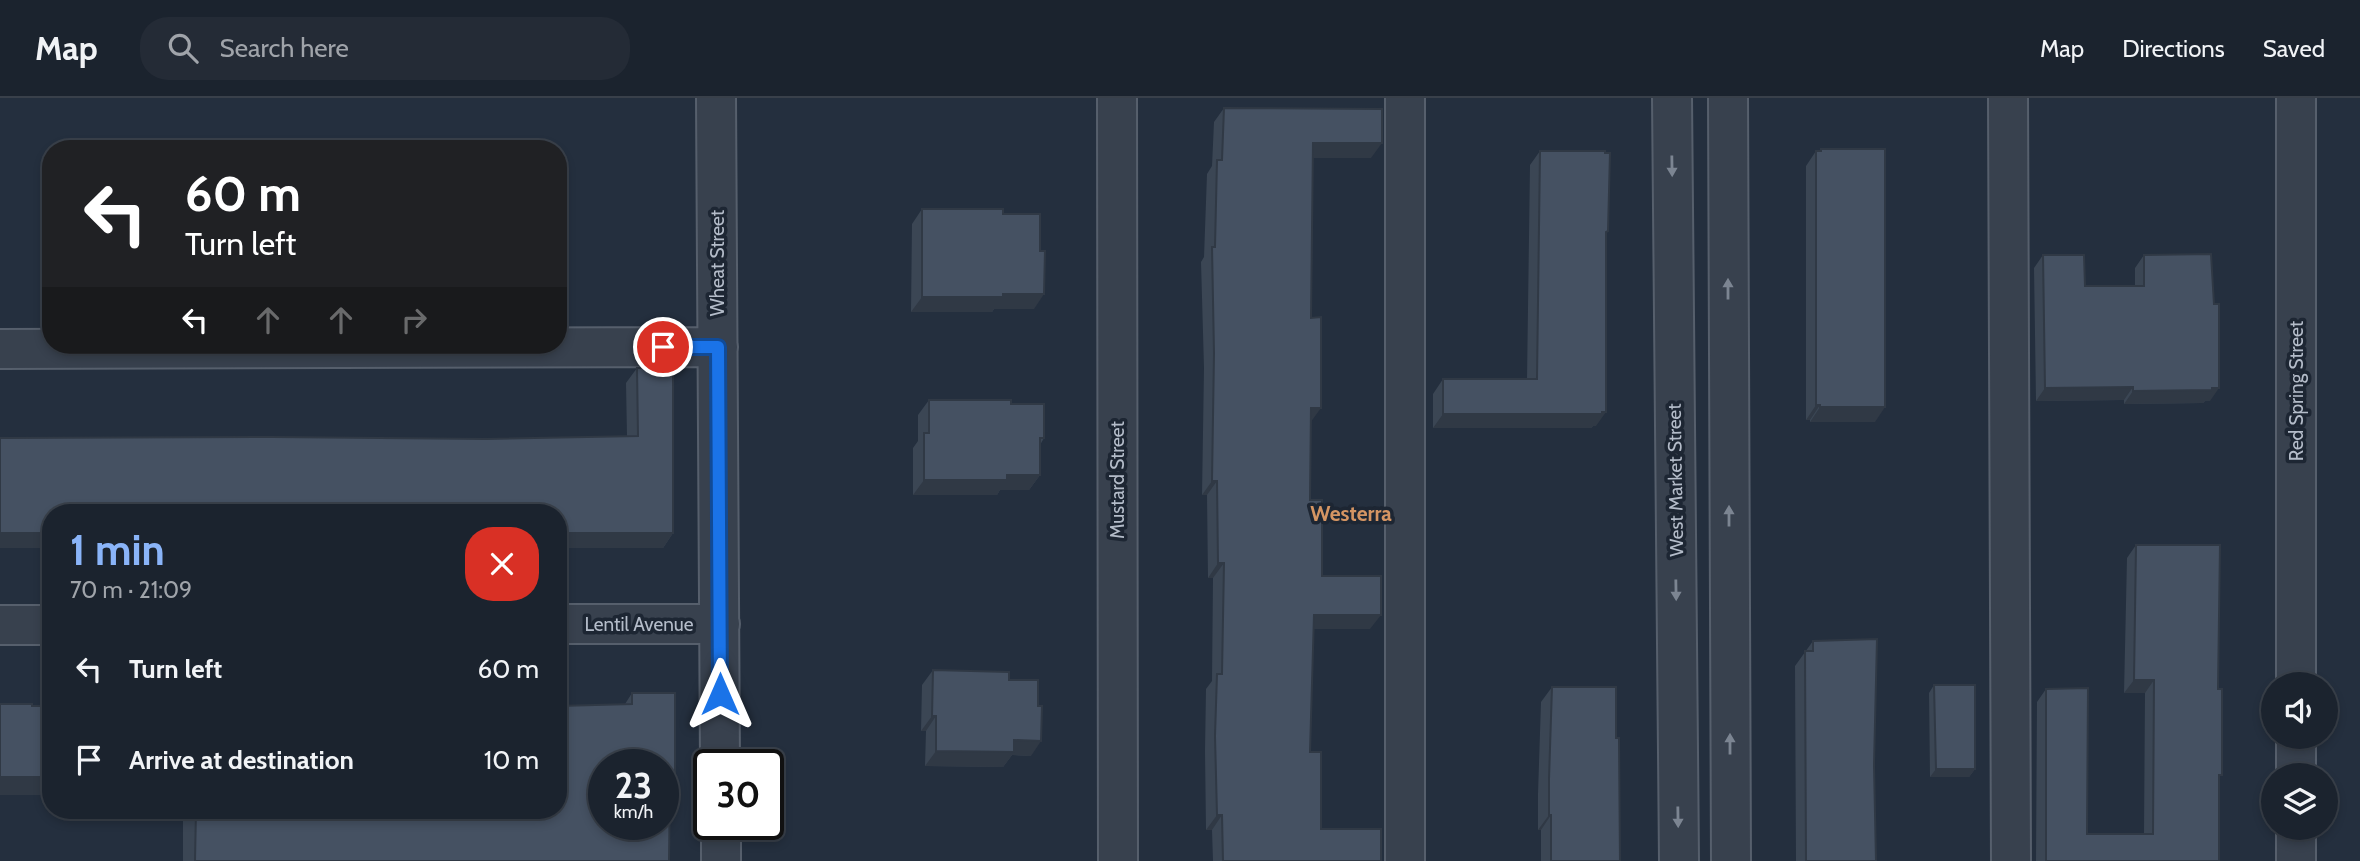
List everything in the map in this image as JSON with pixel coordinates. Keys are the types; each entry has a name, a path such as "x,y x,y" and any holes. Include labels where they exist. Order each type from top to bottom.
{"street":[{"name":"Wheat Street","path":"716,98 720,749"},
{"name":"Mustard Street","path":"1117,98 1118,861"},
{"path":"1405,98 1405,861"},
{"name":"West Market Street","path":"1672,98 1679,861"},
{"path":"1728,98 1731,861"},
{"path":"2008,98 2011,861"},
{"name":"Red Spring Street","path":"2296,98 2296,672"},
{"path":"567,347 718,347"},
{"path":"0,349 42,349"},
{"name":"Lentil Avenue","path":"567,624 720,624"},
{"path":"0,625 42,625"},
{"path":"720,840 721,861"},
{"path":"2296,840 2296,861"}],"building":[{"path":"1224,108 1382,109 1382,143 1313,143 1311,318 1321,317 1321,408 1311,408 1310,500 1322,500 1322,576 1381,576 1381,615 1314,615 1310,752 1321,752 1321,829 1381,829 1381,861 1223,861 1222,815 1217,815 1215,736 1217,674 1222,674 1224,563 1218,563 1217,481 1212,481 1212,247 1215,247 1217,160 1222,160"},
{"path":"1885,149 1885,407 1816,405 1816,151"},
{"path":"1540,151 1610,153 1606,232 1606,412 1443,414 1443,379 1537,379"},
{"path":"922,209 1003,209 1003,214 1040,214 1040,251 1045,251 1044,294 922,297"},
{"path":"2211,254 2214,304 2219,304 2219,388 2133,391 2133,387 2045,388 2043,255 2084,255 2085,286 2144,286 2144,255"},
{"path":"673,367 673,533 567,533 567,504 42,504 42,533 0,533 0,438 486,439 638,436 637,368"},
{"path":"929,400 1011,400 1011,404 1044,404 1040,475 1007,475 1007,480 924,480 924,433 929,433"},
{"path":"2136,545 2220,545 2218,689 2222,689 2222,775 2219,775 2219,861 2046,861 2046,689 2088,688 2087,834 2153,834 2154,680 2134,680"},
{"path":"1877,639 1874,765 1876,861 1806,861 1805,651 1813,651 1813,641"},
{"path":"933,670 1009,672 1009,680 1038,680 1038,706 1042,706 1041,741 1014,740 1014,752 936,751 936,716 932,716"},
{"path":"1934,685 1975,685 1975,769 1936,769"},
{"path":"1552,687 1616,687 1620,861 1551,861 1549,779"},
{"path":"632,693 675,693 675,749 588,749 588,840 669,840 669,861 195,861 196,819 567,819 567,706 632,704"},
{"path":"0,704 42,706 42,777 0,777"}],"district":[{"name":"Westerra","path":"1351,514"}],"route":[{"path":"663,347 718,347 720,694"}]}
